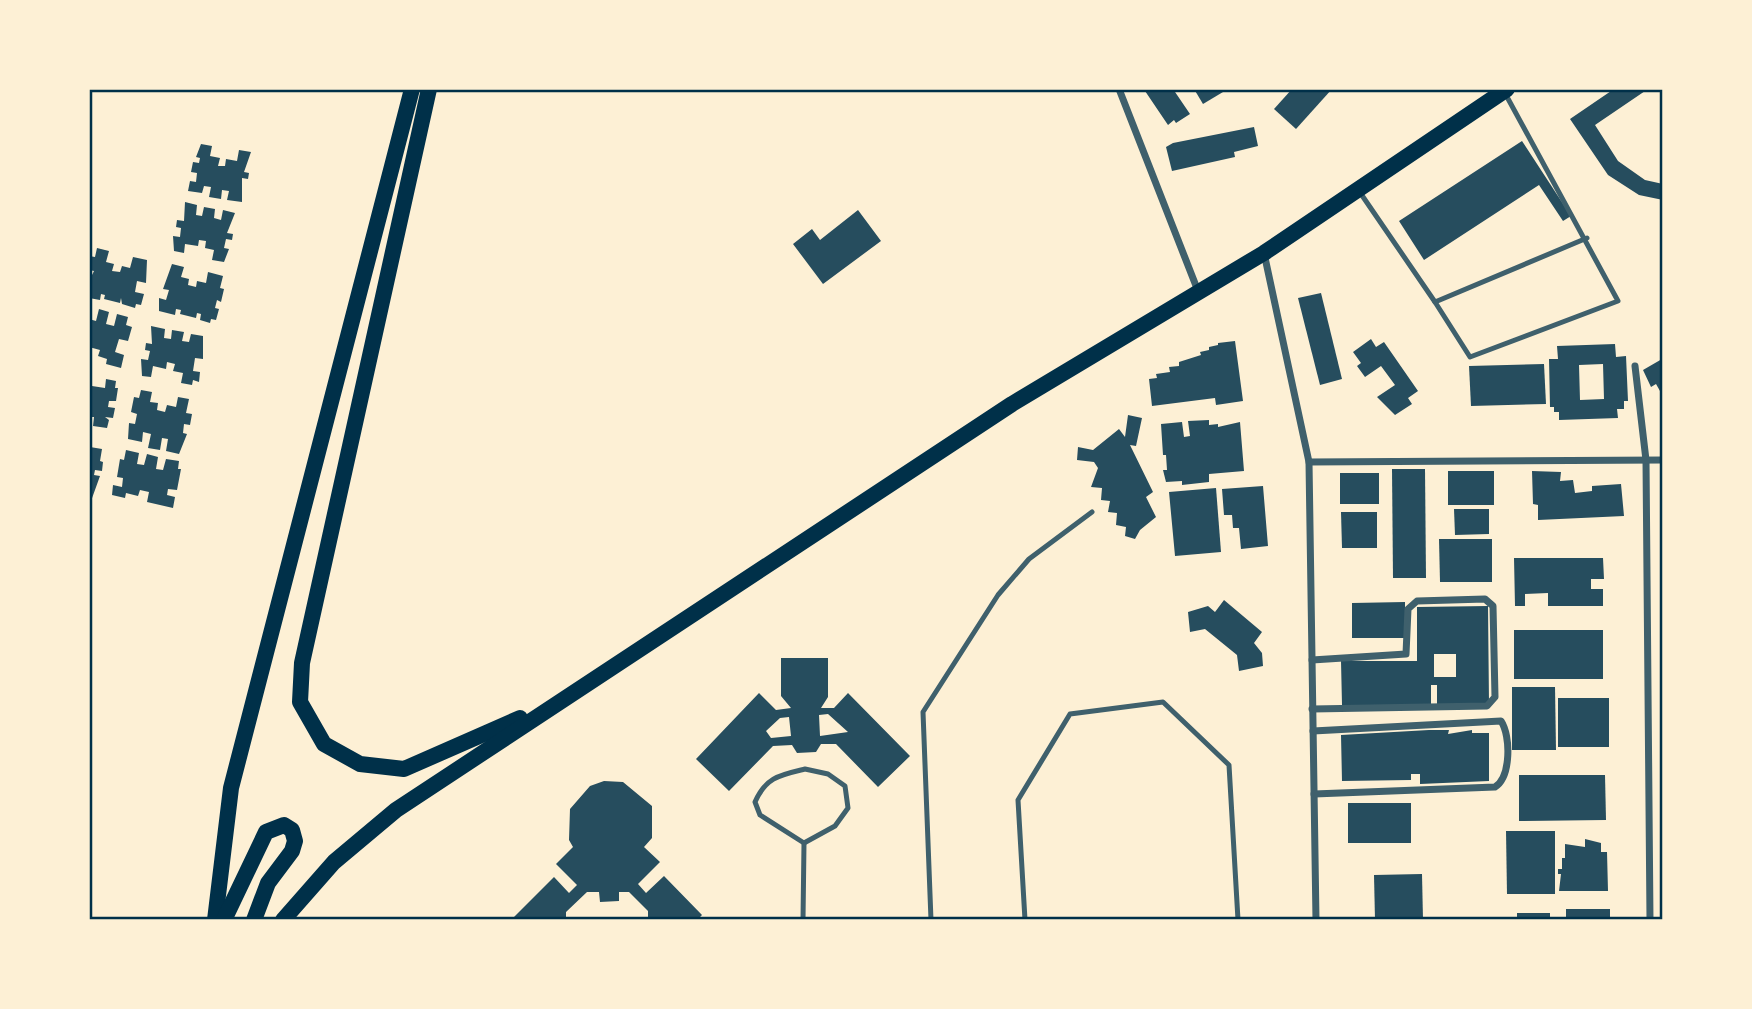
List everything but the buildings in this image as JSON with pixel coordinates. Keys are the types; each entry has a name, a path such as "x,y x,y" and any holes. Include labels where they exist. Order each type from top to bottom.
{"main road":[{"path":"216,917 231,788 412,89"},
{"path":"429,89 302,663 300,702 324,744 360,764 404,769 449,752 570,695"},
{"path":"283,920 334,862 396,810 1012,404 1264,253 1506,90"},
{"path":"216,917 266,832 284,825 292,830 293,847 268,883 254,920"}],"street":[{"path":"1119,89 1198,292"},
{"path":"1264,253 1309,462 1315,920"},
{"path":"1635,366 1646,460 1650,920"},
{"path":"1309,462 1663,460"},
{"path":"1312,660 1406,654 1408,610 1417,601 1485,599 1493,606 1495,697 1487,706 1312,709"},
{"path":"1313,731 1501,721 1505,727 1506,774 1502,782 1495,786 1314,794"}],"lane":[{"path":"1359,191 1470,357 1618,302 1587,238 1506,90"},
{"path":"1435,302 1587,238"},
{"path":"931,920 923,712 998,595 1029,559 1092,512"},
{"path":"1025,920 1018,800 1070,714 1163,702 1229,765 1238,920"},
{"path":"805,769 828,774 845,786 848,808 835,826 804,843 760,815 755,802 762,786 782,774 805,769"},
{"path":"803,920 804,843"}]}
